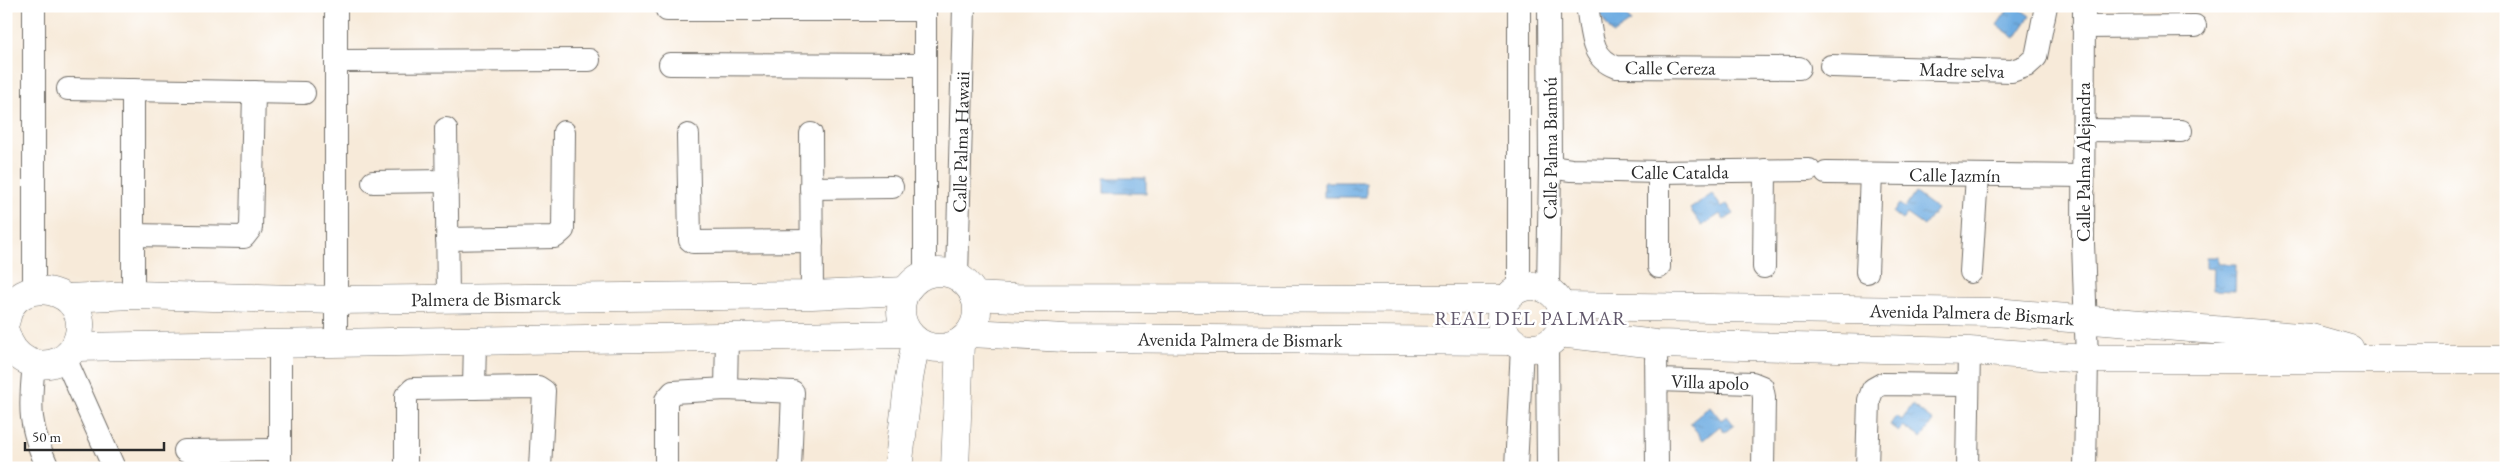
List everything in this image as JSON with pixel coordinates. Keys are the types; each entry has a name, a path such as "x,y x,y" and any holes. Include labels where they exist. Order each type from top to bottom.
{"street":[{"path":"34,6 34,290"},
{"path":"336,6 336,343"},
{"name":"Calle Palma Hawaii","path":"964,6 965,286"},
{"name":"Calle Palma Bambú","path":"1512,294 1519,6"},
{"name":"Calle Palma Bambú","path":"1548,468 1541,327 1550,167 1550,6"},
{"name":"Calle Cereza","path":"1586,6 1596,53 1604,62 1616,67 1799,68"},
{"name":"Madre selva","path":"1831,66 2012,71 2026,66 2036,57 2046,6"},
{"path":"667,10 925,8"},
{"name":"Calle Palma Hawaii","path":"916,283 925,8"},
{"path":"2083,17 2195,26"},
{"name":"Calle Palma Alejandra","path":"2083,17 2083,176 2087,359 2085,468"},
{"path":"336,60 588,60"},
{"path":"670,64 924,65"},
{"path":"68,88 304,93"},
{"path":"133,90 133,295"},
{"path":"133,235 244,237 248,234 251,228 254,92"},
{"path":"446,129 448,298"},
{"path":"2084,130 2181,131"},
{"path":"447,239 555,237 560,234 564,230 564,132"},
{"path":"811,134 812,295"},
{"path":"688,135 690,240 693,242 812,241"},
{"name":"Calle Catalda","path":"1550,167 1572,170 1659,172 1817,171"},
{"path":"1764,268 1765,170"},
{"name":"Calle Jazmín","path":"1817,171 1871,174 2083,176"},
{"path":"1659,172 1659,267"},
{"path":"1867,272 1871,174"},
{"path":"1970,272 1976,175"},
{"path":"373,182 447,181"},
{"path":"811,188 892,187"},
{"path":"114,468 70,353 81,330 78,312 67,298 51,290 34,290 18,299 6,320 9,345 20,357 34,364 51,364 70,353 336,343 727,337 912,337 938,348 949,347 965,337 976,321 977,308 965,286 941,272 916,283 901,306 902,320 912,337 898,468"},
{"name":"Palmera de Bismarck","path":"67,298 133,295 336,300 812,295 916,283"},
{"name":"Avenida Palmera de Bismark","path":"965,286 1023,298 1512,294 1534,285 1541,327"},
{"path":"1512,294 1500,309 1500,320 1503,330 1541,327"},
{"name":"Avenida Palmera de Bismark","path":"965,337 1065,338 1541,327 1996,312 2311,338 2378,358"},
{"name":"Avenida Palmera de Bismark","path":"1541,327 1656,344 1969,352 2087,359 2506,359"},
{"name":"Calle Palma Bambú","path":"1516,468 1541,327"},
{"path":"726,389 727,337"},
{"path":"955,468 965,337"},
{"path":"474,388 475,341"},
{"path":"184,451 280,459 280,344"},
{"path":"1656,344 1658,380 1657,468"},
{"path":"1967,468 1969,352"},
{"path":"34,364 30,400 34,437 48,468"},
{"name":"Villa apolo","path":"1658,380 1752,383 1762,387 1764,397 1763,468"},
{"path":"1867,468 1870,400 1873,388 1882,384 1968,385"},
{"path":"406,468 406,396 409,391 413,389 538,387 544,390 540,468"},
{"path":"666,468 666,400 668,394 673,392 726,389 793,392 790,468"}],"water":[{"path":"1607,6 1620,6 1631,22 1613,34 1598,12"},
{"path":"2008,6 2016,6 2030,16 2015,38 1997,25 2009,8"},
{"path":"1104,178 1146,178 1146,193 1104,193"},
{"path":"1324,182 1366,182 1366,197 1324,197"},
{"path":"1915,193 1937,209 1924,226 1907,214 1902,220 1893,213 1899,204 1905,208"},
{"path":"1712,194 1722,208 1727,204 1734,214 1724,220 1720,214 1702,226 1690,209"},
{"path":"2206,257 2218,257 2218,264 2236,264 2235,291 2213,290 2214,269 2206,268"},
{"path":"1912,405 1933,421 1921,438 1903,426 1899,432 1890,425 1896,416 1902,420"},
{"path":"1710,406 1721,420 1727,416 1734,425 1725,432 1720,426 1703,440 1690,423"}],"district":[{"name":"REAL DEL PALMAR","path":"1531,318"}]}
